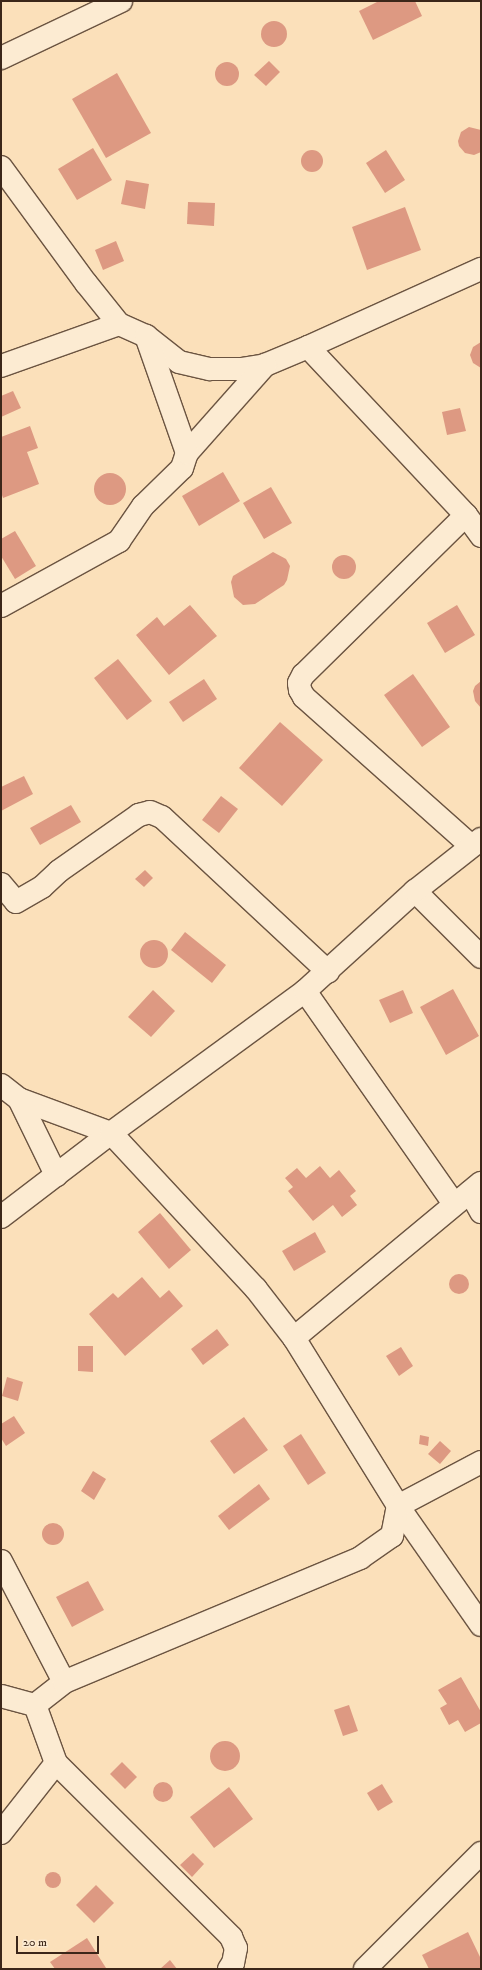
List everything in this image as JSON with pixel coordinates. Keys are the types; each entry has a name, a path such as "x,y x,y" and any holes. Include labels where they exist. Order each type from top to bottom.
{"street":[{"path":"1,58 121,1"},
{"path":"1,167 118,324 146,336 179,362 210,369 241,369 266,365 481,269"},
{"path":"1,366 118,324"},
{"path":"146,336 187,453"},
{"path":"308,347 466,515 481,536"},
{"path":"1,606 119,541 143,506 182,468 187,453 266,365"},
{"path":"1,1217 111,1133 305,991 328,972 415,891 476,843 304,697 300,690 299,683 303,675 466,515"},
{"path":"1,884 16,902 42,887 59,871 140,815 150,812 162,817 328,972"},
{"path":"415,891 481,957"},
{"path":"305,991 468,1193 481,1212"},
{"path":"1,1085 20,1099 111,1133 256,1289 294,1338 398,1506 481,1625"},
{"path":"20,1099 56,1174"},
{"path":"294,1338 468,1193"},
{"path":"398,1506 481,1462"},
{"path":"35,1705 64,1682 360,1558 392,1536 398,1506"},
{"path":"1,1561 64,1682"},
{"path":"1,1696 35,1705"},
{"path":"35,1705 56,1763 231,1936 236,1948 233,1963 229,1969"},
{"path":"1,1833 56,1763"},
{"path":"366,1969 481,1853"}],"building":[{"path":"379,1 415,1 422,16 373,40 359,11"},
{"path":"274,21 283,25 287,34 283,43 274,47 265,43 261,34 265,25"},
{"path":"269,61 280,72 266,86 254,75"},
{"path":"227,62 232,63 238,69 238,79 232,85 227,86 222,85 216,79 215,74 216,69 222,63"},
{"path":"117,73 151,133 106,158 72,99"},
{"path":"469,127 481,130 481,152 474,155 465,153 459,146 458,141 461,132"},
{"path":"93,148 112,180 77,200 58,169"},
{"path":"312,150 320,153 323,161 320,169 312,172 304,169 301,161 304,153"},
{"path":"386,150 405,180 385,193 366,163"},
{"path":"126,180 149,184 145,209 121,204"},
{"path":"188,202 215,203 214,226 187,224"},
{"path":"405,207 421,250 367,270 352,227"},
{"path":"116,241 124,261 103,270 95,250"},
{"path":"481,342 481,368 473,363 470,355 473,347"},
{"path":"13,391 21,408 1,417 1,396"},
{"path":"460,408 466,431 447,435 442,412"},
{"path":"30,426 38,448 27,452 39,484 3,498 1,492 1,437"},
{"path":"223,472 240,501 199,526 182,496"},
{"path":"110,473 116,474 123,480 126,489 125,495 119,502 110,505 104,504 97,498 94,489 95,483 101,476"},
{"path":"271,487 292,523 264,539 243,503"},
{"path":"15,531 36,566 15,579 1,556 1,539"},
{"path":"273,552 286,559 290,566 287,580 284,585 255,604 243,605 234,597 231,582 233,576"},
{"path":"344,555 349,556 355,562 355,572 349,578 344,579 339,578 333,572 332,567 333,562 339,556"},
{"path":"190,605 217,636 169,675 136,635 157,617 164,626"},
{"path":"457,605 475,635 445,653 427,623"},
{"path":"118,659 152,701 127,720 94,678"},
{"path":"413,674 450,727 422,747 384,695"},
{"path":"204,679 217,699 183,722 169,702"},
{"path":"481,681 481,708 475,701 473,691 475,686"},
{"path":"280,722 323,760 282,806 239,768"},
{"path":"24,776 33,794 1,811 1,787"},
{"path":"221,796 238,809 219,833 202,820"},
{"path":"71,805 81,822 40,845 30,828"},
{"path":"145,870 153,878 144,887 135,879"},
{"path":"185,932 226,965 212,983 171,950"},
{"path":"154,940 164,944 168,954 164,964 154,968 144,964 140,954 144,944"},
{"path":"453,989 479,1036 446,1055 420,1007"},
{"path":"153,990 175,1011 151,1037 128,1017"},
{"path":"403,990 413,1013 390,1023 379,1000"},
{"path":"320,1166 330,1178 339,1170 356,1191 350,1196 357,1205 342,1217 333,1205 313,1221 288,1191 293,1187 285,1178 297,1168 306,1178"},
{"path":"160,1213 191,1250 169,1269 138,1232"},
{"path":"315,1232 326,1252 294,1271 282,1251"},
{"path":"455,1274 463,1274 469,1280 469,1288 463,1294 455,1294 449,1288 449,1280"},
{"path":"142,1277 160,1298 169,1290 183,1306 125,1356 89,1314 113,1293 118,1298"},
{"path":"217,1329 229,1345 203,1365 191,1349"},
{"path":"78,1346 93,1346 93,1372 78,1371"},
{"path":"401,1347 413,1366 399,1376 386,1356"},
{"path":"7,1377 23,1382 18,1401 2,1396"},
{"path":"14,1416 25,1433 6,1446 1,1438 1,1424"},
{"path":"244,1417 268,1450 234,1474 210,1441"},
{"path":"301,1434 326,1473 308,1485 283,1446"},
{"path":"420,1435 429,1437 428,1446 419,1444"},
{"path":"440,1441 451,1451 440,1464 428,1454"},
{"path":"93,1471 106,1479 94,1500 81,1491"},
{"path":"259,1484 270,1499 229,1530 218,1516"},
{"path":"53,1523 57,1524 63,1530 63,1538 57,1544 53,1545 49,1544 43,1538 42,1534 43,1530 49,1524"},
{"path":"88,1581 104,1610 72,1627 56,1597"},
{"path":"461,1677 481,1712 481,1723 465,1732 458,1720 449,1725 440,1708 447,1704 438,1690"},
{"path":"349,1705 358,1731 343,1736 334,1710"},
{"path":"225,1741 231,1742 239,1750 239,1762 231,1770 225,1771 219,1770 211,1762 210,1756 211,1750 219,1742"},
{"path":"122,1762 137,1777 125,1789 110,1774"},
{"path":"159,1782 167,1782 173,1788 173,1796 167,1802 159,1802 153,1796 153,1788"},
{"path":"382,1784 393,1802 378,1811 367,1793"},
{"path":"229,1787 253,1819 214,1848 190,1817"},
{"path":"193,1853 204,1864 192,1877 180,1865"},
{"path":"50,1872 56,1872 61,1877 59,1886 56,1888 50,1888 45,1883 45,1877"},
{"path":"96,1885 114,1903 94,1923 76,1905"},
{"path":"468,1932 481,1959 481,1969 429,1969 422,1955"},
{"path":"87,1938 106,1968 55,1969 50,1962"},
{"path":"170,1960 177,1969 160,1969"}]}
